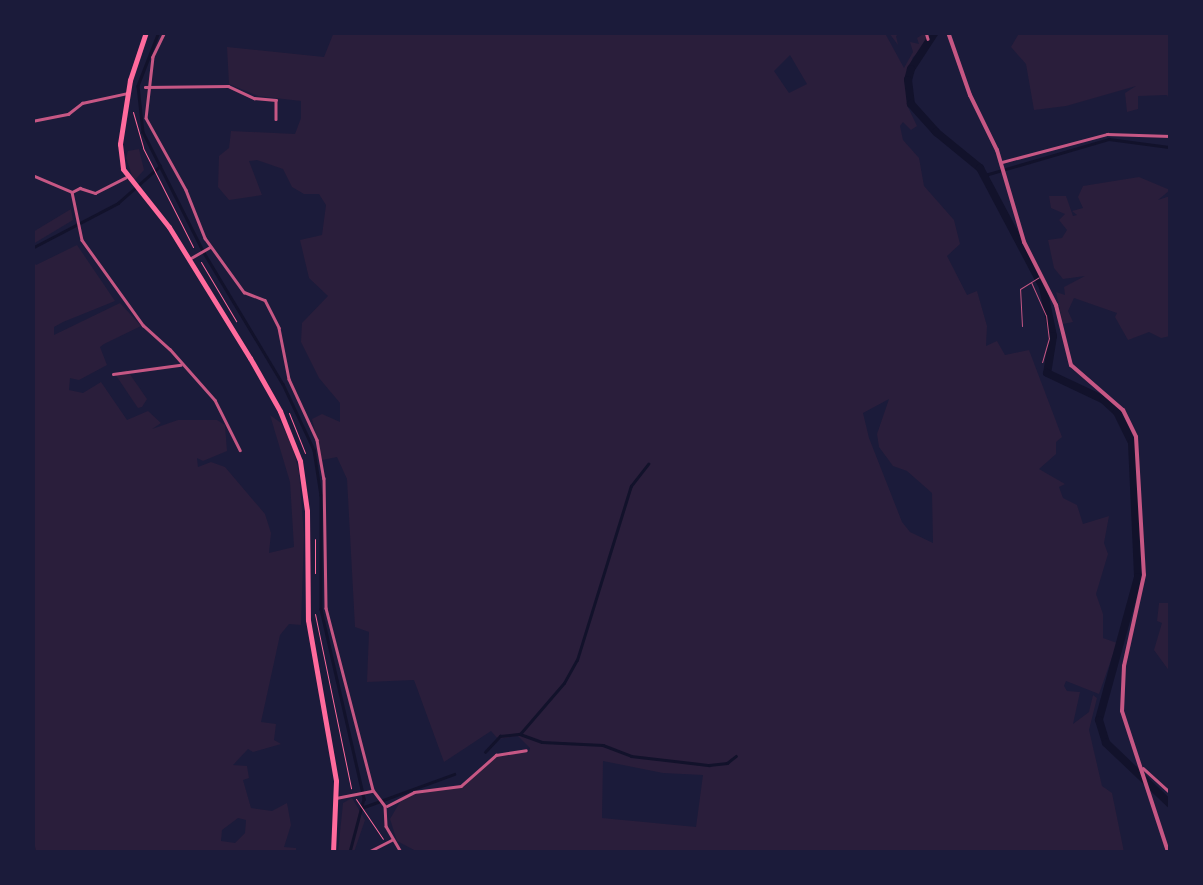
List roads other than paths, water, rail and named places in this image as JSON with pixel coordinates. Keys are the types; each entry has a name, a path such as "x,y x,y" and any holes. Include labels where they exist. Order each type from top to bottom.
{"main road":[{"path":"146,32 134,60 120,144 126,177 162,216 190,258 280,412 300,461 307,511 308,620 332,746 336,798 333,852"}],"street":[{"path":"165,32 153,57 146,87 146,118 152,135 186,190 210,247 244,292 265,300 279,328 289,379 317,440 324,488 326,608 371,791 385,806 389,842 402,852"},
{"path":"926,32 928,39"},
{"path":"948,32 1001,163 1024,242 1056,305 1060,338 1071,365 1110,397 1132,424 1140,454 1144,575 1124,666 1122,700 1168,852"},
{"path":"146,87 228,86 254,98 276,100 276,118"},
{"path":"32,122 74,112 82,102 128,93"},
{"path":"1001,163 1107,134 1170,136"},
{"path":"32,175 72,192 80,188 95,193 126,177"},
{"path":"72,192 82,240 143,326 220,408 240,450"},
{"path":"190,258 210,247"},
{"path":"113,374 182,364"},
{"path":"385,806 414,792 461,786 496,755 526,750"},
{"path":"1142,769 1170,792"},
{"path":"336,798 371,791"},
{"path":"368,852 389,842"}],"lane":[{"path":"1022,326 1020,289 1041,276"},
{"path":"1032,282 1046,315 1049,338 1042,362"}],"waterway":[{"path":"159,32 138,86 143,132 203,251 283,384 314,450 321,495 321,609 364,799 350,852"},
{"path":"935,32 911,69 911,104 936,132 980,168 1043,287 1053,336 1047,373 1104,400 1117,412 1132,443 1138,577 1099,720 1106,743 1170,804"},
{"path":"985,175 1109,139 1170,147"},
{"path":"32,248 118,203 160,166"},
{"path":"485,752 500,736 520,734 564,683 577,660 631,486 648,464"},
{"path":"520,734 542,742 603,745 631,756 709,765 727,763 736,756"},
{"path":"364,807 454,774"},
{"path":"33,840 34,852"}]}
